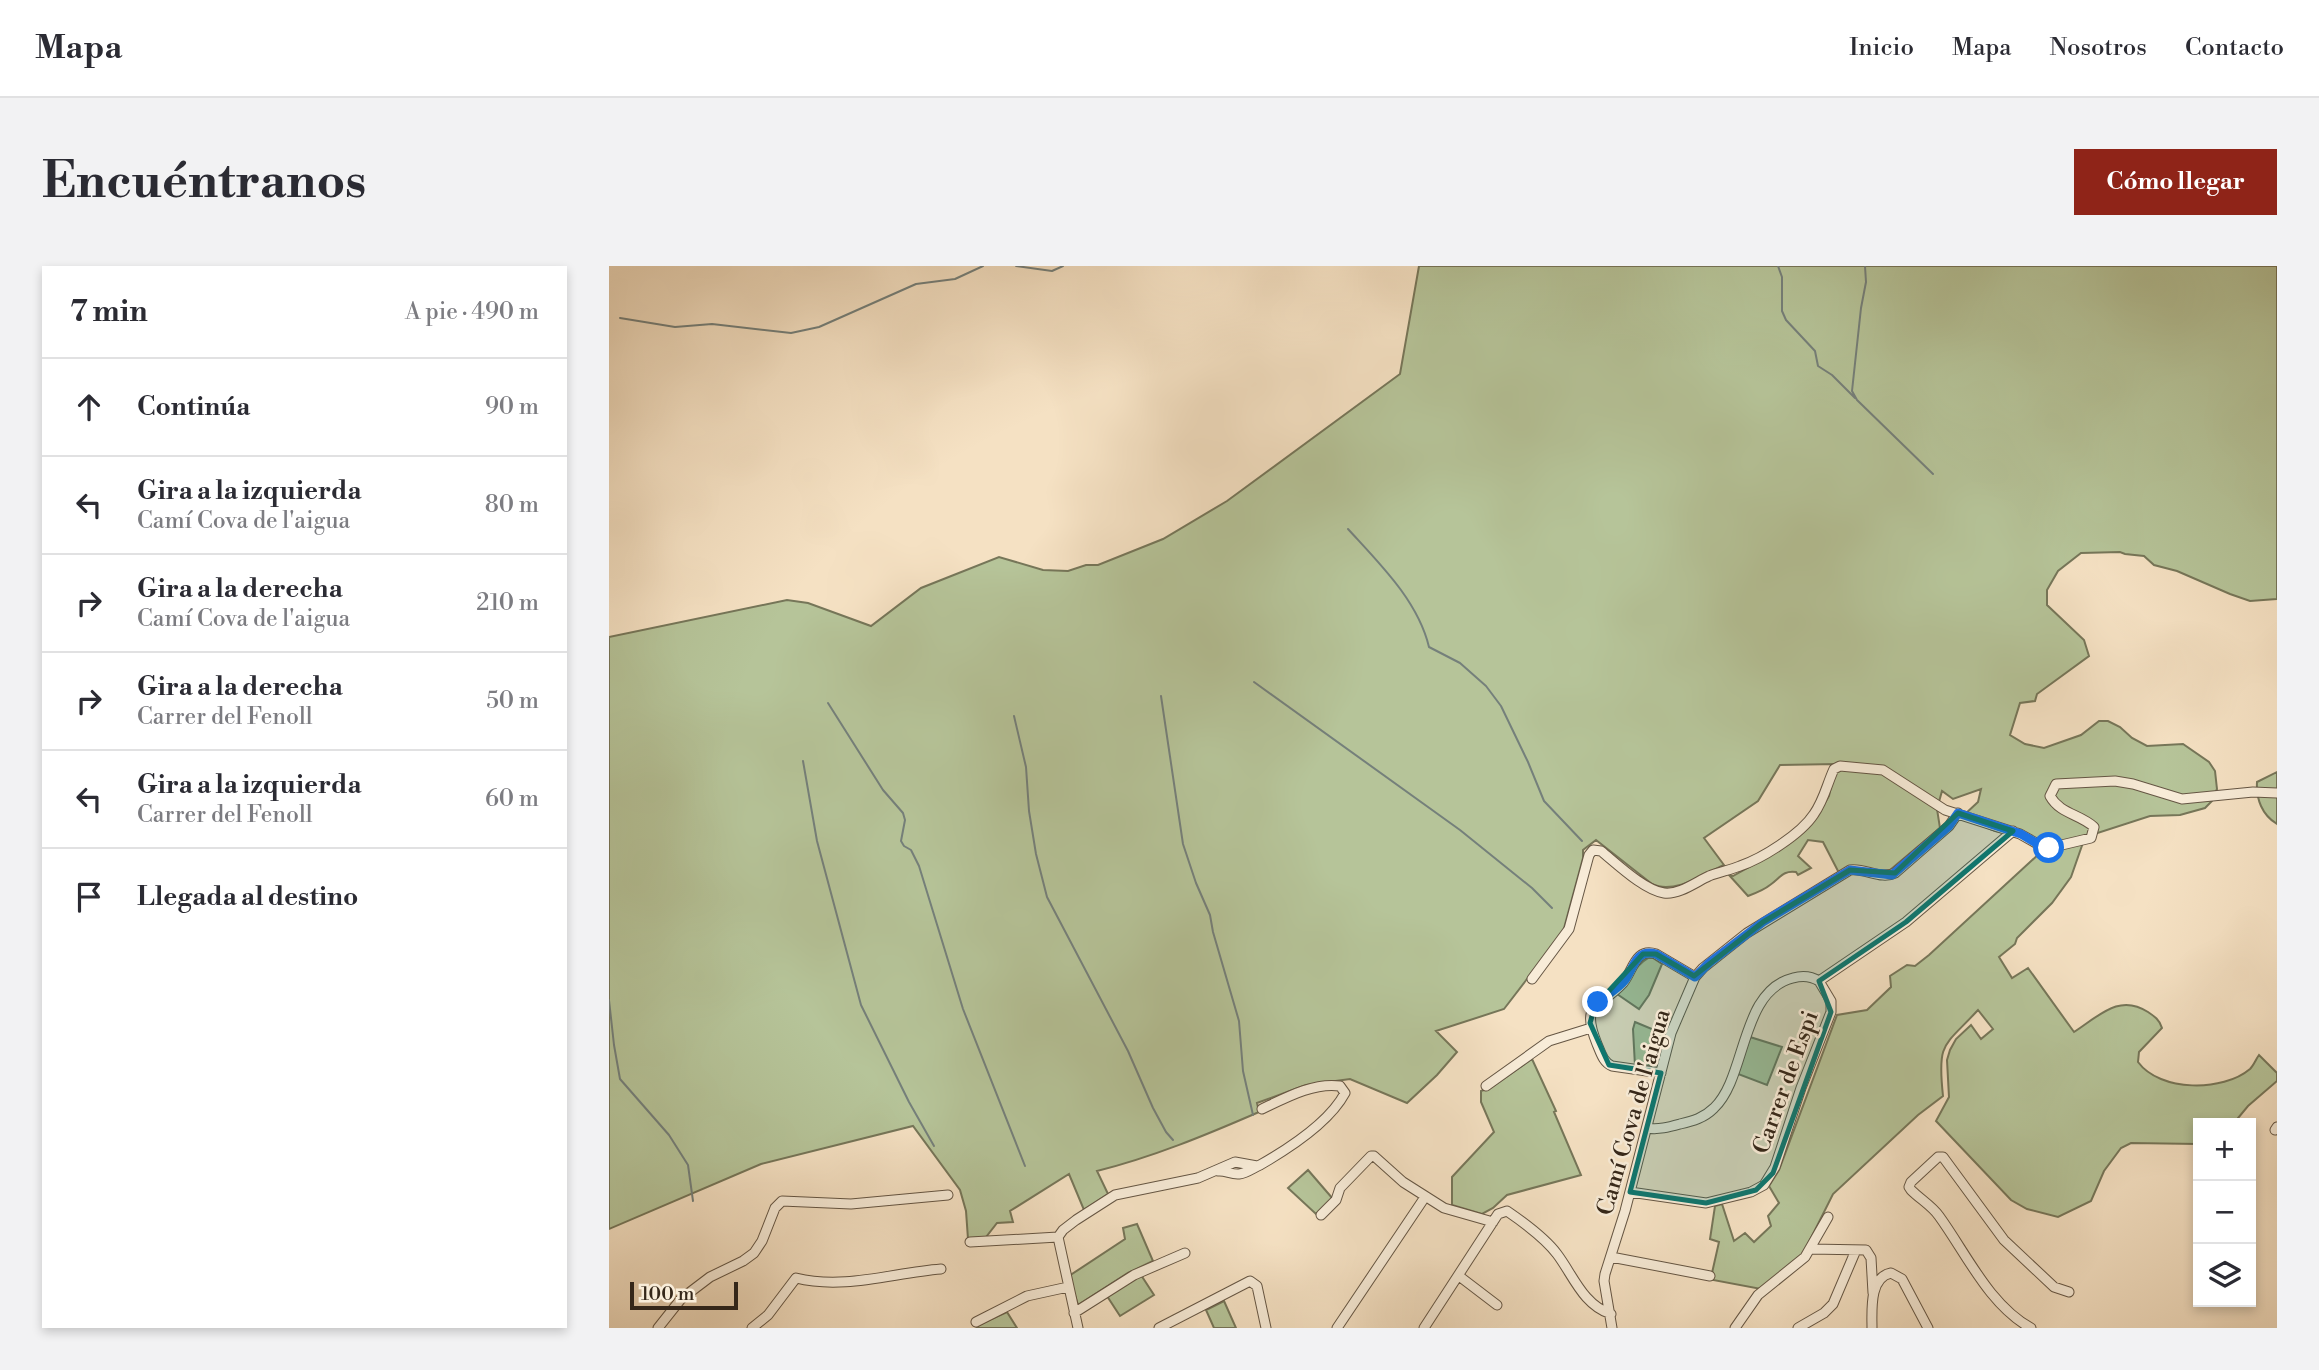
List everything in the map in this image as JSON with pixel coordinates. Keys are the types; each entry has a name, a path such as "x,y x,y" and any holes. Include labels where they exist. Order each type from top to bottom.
{"street":[{"path":"1532,979 1569,929 1588,859 1594,850 1601,851 1657,891 1669,893 1680,890 1761,857 1804,825 1818,807 1833,769 1847,766 1883,770 1940,807 2013,831 2049,848 2091,838 2094,827 2060,808 2050,796 2056,784 2115,781 2182,799 2253,792 2277,793"},
{"path":"1940,807 1944,819 1941,833"},
{"name":"Camí Cova de l'aigua","path":"1612,1328 1604,1281 1671,1033 1695,977 1763,922 1850,870 1892,875 1941,833 1958,813"},
{"path":"1647,1128 1656,1129 1695,1120 1712,1110 1726,1092 1745,1037 1769,992 1777,985 1796,977 1808,976 1819,981 1906,922 2013,831"},
{"path":"1661,1073 1609,1065 1600,1053 1590,1019 1595,1006 1622,983 1636,959 1643,954 1656,954 1695,977"},
{"name":"Carrer de Espi","path":"1630,1192 1706,1203 1751,1192 1768,1181 1831,1012 1831,1001 1819,981"},
{"path":"1486,1086 1549,1041 1591,1028"},
{"path":"1078,1328 1058,1237 1063,1230 1115,1195 1193,1179 1217,1171 1240,1174 1257,1166 1302,1139 1339,1103 1345,1093 1340,1086 1327,1086 1301,1092 1262,1109"},
{"path":"1321,1215 1336,1200 1340,1188 1372,1156 1398,1178 1444,1208 1493,1223"},
{"path":"2031,1328 2002,1305 1938,1215 1911,1190 1911,1182 1938,1157 1943,1157 2004,1240 2054,1287 2069,1292"},
{"path":"658,1328 681,1299 710,1277 754,1253 762,1241 775,1208 782,1200 839,1204 948,1195"},
{"path":"1337,1328 1425,1197"},
{"path":"1424,1328 1498,1214 1507,1211 1556,1253 1590,1301 1611,1314"},
{"path":"1735,1328 1755,1298 1800,1263 1811,1249 1828,1217"},
{"path":"970,1242 1058,1237"},
{"path":"1811,1249 1863,1249 1870,1255 1874,1294"},
{"path":"1798,1328 1824,1313 1833,1304 1856,1250"},
{"path":"1074,1313 1134,1275 1185,1253"},
{"path":"1611,1257 1710,1276"},
{"path":"752,1328 768,1315 796,1278 815,1283 841,1283 940,1269"},
{"path":"1872,1328 1877,1283 1883,1276 1891,1273 1902,1279 1928,1328"},
{"path":"1459,1276 1497,1305"},
{"path":"1159,1328 1250,1281 1257,1286 1266,1328"},
{"path":"976,1322 1027,1296 1068,1287"}],"highlighted area":[{"path":"1958,813 2013,831 1906,922 1819,981 1831,1012 1773,1173 1756,1190 1706,1203 1630,1192 1661,1073 1609,1065 1590,1023 1595,1006 1643,954 1656,954 1694,976 1763,922 1850,870 1895,873"}],"green space":[{"path":"1419,266 2277,266 2277,599 2250,601 2177,571 2154,565 2144,556 2120,552 2081,553 2058,571 2047,590 2047,605 2084,640 2089,656 2037,694 2035,701 2020,703 2010,735 2025,744 2044,748 2081,735 2099,721 2108,721 2147,746 2183,744 2209,762 2215,771 2217,789 2212,801 2205,808 2180,815 2150,816 2085,837 2071,877 2052,903 2017,938 2015,944 1999,957 2012,978 2028,968 2074,1032 2118,1006 2138,1007 2152,1015 2162,1028 2139,1052 2138,1062 2161,1079 2192,1085 2224,1082 2250,1069 2259,1055 2277,1073 2277,1081 2238,1118 2193,1118 2193,1144 2131,1143 2121,1148 2104,1171 2091,1201 2058,1217 2027,1209 2011,1200 1936,1121 1949,1097 1947,1060 1956,1039 1971,1025 1981,1039 1993,1029 1978,1010 1945,1046 1941,1065 1943,1096 1918,1115 1833,1194 1803,1254 1761,1289 1713,1280 1719,1242 1710,1239 1715,1206 1722,1204 1734,1241 1745,1233 1754,1242 1771,1226 1768,1216 1779,1203 1769,1186 1779,1170 1837,1015 1867,1010 1891,987 1890,976 1907,965 1915,966 1929,955 2041,852 2019,836 1995,831 1965,819 1963,816 1978,802 1981,789 1953,799 1942,791 1937,809 1940,828 1890,870 1839,873 1823,842 1808,840 1798,856 1811,868 1798,875 1796,872 1785,873 1765,888 1748,896 1729,875 1733,876 1778,851 1820,811 1829,796 1836,764 1780,765 1758,801 1704,838 1724,865 1689,882 1670,887 1652,884 1596,840 1583,850 1563,932 1504,1009 1436,1031 1457,1052 1407,1103 1350,1079 1306,1085 1257,1103 1259,1112 1219,1129 1159,1152 1097,1171 1108,1194 1084,1210 1069,1174 1010,1211 1013,1222 997,1223 986,1237 968,1239 966,1211 960,1190 913,1126 761,1164 609,1229 609,637 787,600 808,603 871,626 921,588 999,557 1043,570 1068,571 1086,565 1098,565 1163,539 1227,501 1400,374"},
{"path":"2277,772 2277,824 2264,811 2259,800 2257,782"},
{"path":"1648,958 1662,964 1649,995 1639,1009 1617,994 1639,965"},
{"path":"1635,1022 1664,1034 1654,1065 1635,1066"},
{"path":"1750,1037 1782,1047 1767,1085 1738,1074"},
{"path":"1532,1059 1581,1175 1507,1195 1482,1214 1452,1205 1452,1177 1494,1132 1481,1102 1481,1091 1490,1088"},
{"path":"1308,1170 1333,1199 1316,1214 1288,1188"},
{"path":"1137,1224 1153,1261 1128,1273 1078,1305 1069,1276 1125,1239 1123,1228"},
{"path":"1141,1275 1154,1295 1120,1316 1107,1296"},
{"path":"1224,1301 1236,1328 1214,1328 1206,1310"},
{"path":"1007,1312 1017,1328 976,1326"}],"waterway":[{"path":"620,318 675,327 712,324 791,333 819,327 916,284 955,279 983,266"},
{"path":"1016,266 1052,271 1063,266"},
{"path":"1778,266 1782,277 1782,311 1786,320 1815,351 1818,366 1832,375 1855,398"},
{"path":"1865,266 1866,282 1852,391 1857,400 1933,474"},
{"path":"1348,529 1407,599 1424,630 1429,647 1460,663 1486,686 1501,706 1544,801 1582,841"},
{"path":"1254,682 1460,830 1532,888 1552,908"},
{"path":"1161,696 1183,844 1210,915 1239,1021 1243,1071 1253,1115"},
{"path":"828,703 883,790 903,813 905,820 901,841 911,850 919,866 963,1009 1025,1166"},
{"path":"1014,716 1026,767 1036,854 1047,897 1128,1051 1153,1108 1173,1140"},
{"path":"803,761 817,841 861,1005 934,1146"},
{"path":"609,1000 620,1079 669,1135 688,1165 693,1201"}],"route":[{"path":"1598,1002 1622,983 1633,963 1643,954 1656,954 1695,977 1747,933 1850,870 1892,875 1949,826 1958,813 2021,834 2049,848"}]}
